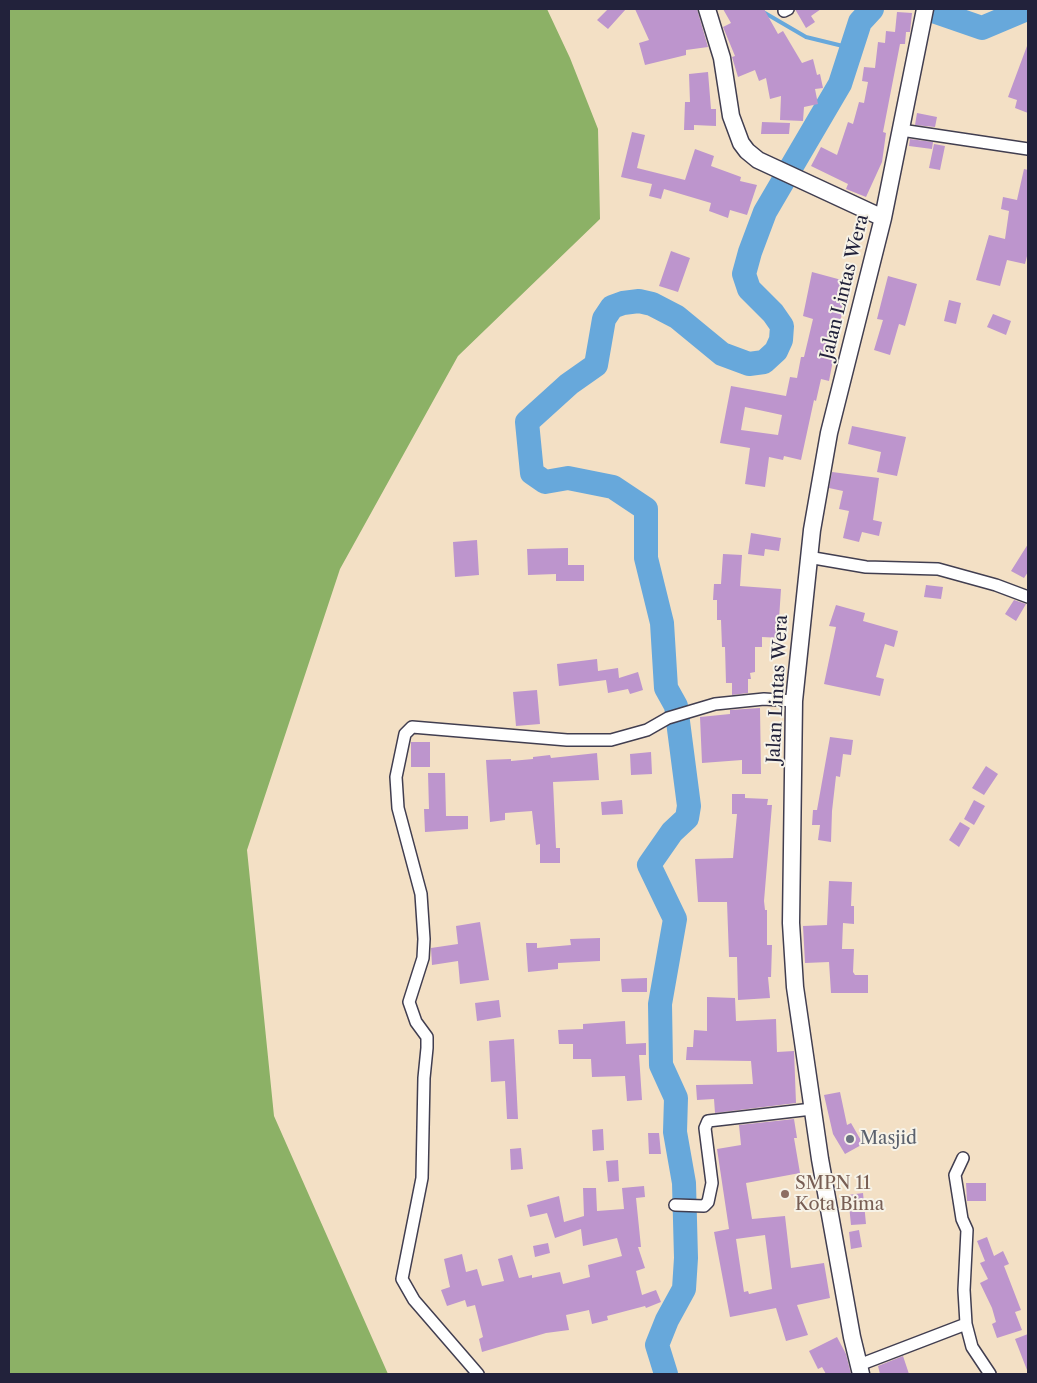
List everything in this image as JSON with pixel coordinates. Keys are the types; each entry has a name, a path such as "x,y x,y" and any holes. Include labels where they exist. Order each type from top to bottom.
{"main road":[{"path":"707,9 722,58 730,116 735,130 747,151 772,167 883,218"},
{"name":"Jalan Lintas Wera","path":"860,1370 841,1279 812,1109 795,987 791,923 794,700 808,558 829,433 883,218 924,10"}],"street":[{"path":"901,130 1028,149"},
{"path":"808,558 866,566 938,569 996,585 1028,597"},
{"path":"478,1374 414,1300 402,1279 422,1178 424,1078 427,1048 427,1037 416,1022 410,1002 423,958 424,939 421,894 398,808 396,777 405,734 412,727 591,741 611,740 632,735 668,718 732,701 794,700"},
{"path":"675,1205 704,1206 711,1194 712,1183 705,1128 708,1121 812,1109"},
{"path":"962,1158 956,1175 962,1219 967,1230 964,1290 966,1324 972,1347 990,1374"},
{"path":"860,1370 966,1324"}],"green space":[{"path":"9,9 547,9 570,58 598,129 600,219 458,356 340,569 247,850 274,1116 388,1374 9,1374"}],"building":[{"path":"608,9 626,9 608,29 597,20"},
{"path":"635,9 697,9 708,47 686,50 686,55 645,65 639,43 649,40"},
{"path":"723,9 764,9 778,34 783,31 802,63 813,59 817,75 820,74 823,88 815,89 818,104 804,107 803,121 780,120 781,96 770,99 766,78 759,81 755,70 738,77 732,57 735,56 723,27 731,23"},
{"path":"795,9 821,9 811,16 815,22 806,28"},
{"path":"897,12 912,13 910,32 906,32 905,44 900,44 883,132 886,133 882,162 866,197 846,189 848,184 811,166 821,147 837,155 848,122 853,124 859,102 864,103 868,82 862,81 864,67 875,68 878,42 885,43 886,31 895,32"},
{"path":"1027,46 1028,113 1015,108 1017,100 1008,97"},
{"path":"708,72 711,109 716,109 716,126 694,125 694,130 684,130 685,102 690,102 689,74"},
{"path":"917,113 937,117 935,127 915,125"},
{"path":"762,122 790,123 789,134 761,134"},
{"path":"632,132 645,135 637,168 685,180 695,149 714,156 711,166 741,177 740,181 757,185 747,215 730,210 728,218 709,211 711,203 664,189 661,199 649,196 652,184 621,177"},
{"path":"910,139 933,142 932,149 909,146"},
{"path":"934,144 945,146 940,170 929,168"},
{"path":"1024,169 1028,170 1028,252 1025,264 1007,260 1000,286 976,280 989,235 1005,239 1009,211 1001,209 1003,197 1017,200"},
{"path":"671,251 690,258 678,292 659,286"},
{"path":"812,272 849,282 840,313 842,313 829,381 821,379 816,401 814,400 801,460 784,456 783,460 769,457 765,487 745,484 750,448 720,443 731,386 786,396 790,377 797,378 801,357 804,357 813,319 803,316","holes":["745,407 782,415 778,435 741,430"]},
{"path":"888,276 917,284 905,326 899,324 890,355 874,350 883,320 877,319"},
{"path":"949,300 961,303 956,324 944,321"},
{"path":"993,314 1011,321 1006,335 987,327"},
{"path":"852,426 906,437 897,476 877,472 881,452 848,444"},
{"path":"832,472 879,478 873,520 882,522 879,536 862,532 859,542 843,538 849,511 839,509 843,491 829,488"},
{"path":"751,533 781,538 779,551 765,549 764,556 748,554"},
{"path":"477,540 479,575 455,577 453,542"},
{"path":"1028,544 1028,572 1024,578 1011,571"},
{"path":"568,548 568,565 584,565 584,581 556,581 556,574 528,575 527,549"},
{"path":"723,554 742,555 740,586 781,589 779,619 782,619 782,638 762,637 762,647 755,647 755,672 750,673 751,679 748,679 748,693 732,695 732,683 726,683 725,647 722,647 721,620 717,620 717,600 713,600 714,584 721,584"},
{"path":"926,585 943,587 941,599 924,597"},
{"path":"1014,600 1026,604 1016,621 1005,614"},
{"path":"836,605 865,613 863,621 898,631 894,647 885,644 876,677 884,679 880,696 824,684 836,627 829,626"},
{"path":"597,659 598,671 618,668 619,678 638,672 643,690 630,694 628,689 608,693 606,680 559,686 557,664"},
{"path":"537,690 540,724 516,726 513,692"},
{"path":"760,708 761,774 742,774 742,760 702,763 700,717 730,714 730,710"},
{"path":"830,737 853,740 851,755 843,754 840,777 836,776 831,842 818,840 820,825 812,825 813,810 817,810"},
{"path":"411,742 430,742 430,767 411,767"},
{"path":"651,752 652,774 631,775 630,754"},
{"path":"597,753 599,780 553,782 556,848 560,848 560,863 540,863 540,844 536,845 532,811 505,813 505,820 490,822 486,760 511,759 511,761 550,755 551,758"},
{"path":"986,766 998,774 984,795 972,788"},
{"path":"428,773 445,773 446,816 468,816 468,829 425,832 424,809 429,809"},
{"path":"732,794 745,794 745,798 768,799 767,805 772,805 764,901 765,910 767,910 767,945 772,945 771,977 768,977 770,998 738,1000 737,957 729,957 727,902 698,902 695,859 733,858 737,814 732,814"},
{"path":"622,800 623,814 602,815 601,802"},
{"path":"974,800 985,806 974,825 964,819"},
{"path":"960,822 970,828 959,847 949,840"},
{"path":"829,881 852,882 851,906 854,906 854,924 843,923 842,949 854,949 853,972 855,975 868,975 868,993 831,993 829,962 805,963 803,926 827,925"},
{"path":"480,922 489,980 460,984 458,961 432,965 431,948 458,944 456,926"},
{"path":"600,938 600,961 558,963 558,969 528,972 526,943 537,943 537,948 571,945 570,939"},
{"path":"647,978 647,992 622,992 621,979"},
{"path":"707,997 735,998 736,1021 776,1019 777,1052 794,1051 796,1103 715,1113 714,1099 697,1100 696,1085 753,1084 751,1061 686,1060 687,1047 693,1047 694,1030 707,1031"},
{"path":"499,1000 501,1017 477,1021 475,1003"},
{"path":"625,1021 626,1044 646,1043 646,1055 639,1055 642,1100 627,1101 625,1076 592,1077 591,1059 573,1059 573,1044 559,1044 558,1030 583,1029 583,1024"},
{"path":"514,1039 518,1119 507,1119 505,1081 491,1082 489,1041"},
{"path":"840,1092 847,1125 851,1123 863,1144 845,1154 833,1134 824,1095"},
{"path":"794,1119 797,1138 794,1138 800,1173 746,1183 752,1219 785,1216 791,1268 824,1263 830,1298 797,1305 808,1335 786,1341 776,1308 730,1317 714,1232 729,1229 717,1149 741,1145 739,1125","holes":["765,1235 772,1289 749,1294 748,1291 744,1292 736,1239"]},
{"path":"603,1129 604,1150 593,1151 592,1130"},
{"path":"648,1133 659,1133 661,1154 649,1154"},
{"path":"521,1148 523,1169 511,1170 510,1149"},
{"path":"618,1160 619,1181 608,1182 606,1161"},
{"path":"966,1183 986,1183 986,1201 967,1201"},
{"path":"644,1186 645,1197 636,1198 641,1247 638,1247 645,1268 636,1271 642,1295 656,1290 661,1302 646,1308 645,1306 607,1316 608,1320 592,1324 589,1310 566,1315 569,1330 546,1333 482,1352 479,1339 483,1337 475,1305 467,1307 465,1300 447,1306 441,1290 450,1287 444,1259 462,1254 466,1272 477,1269 482,1286 504,1281 498,1259 512,1255 519,1278 532,1275 532,1278 560,1272 563,1284 590,1277 588,1265 622,1256 617,1238 583,1246 581,1229 555,1238 547,1213 530,1217 527,1205 559,1196 564,1222 584,1216 583,1188 596,1188 597,1211 624,1209 622,1188"},
{"path":"863,1193 866,1224 851,1225 848,1195"},
{"path":"859,1230 862,1247 851,1249 849,1232"},
{"path":"987,1237 994,1256 1003,1251 1009,1264 1004,1266 1021,1310 1015,1312 1022,1330 997,1338 992,1324 996,1322 992,1308 980,1283 988,1279 980,1263 985,1261 977,1241"},
{"path":"548,1243 550,1253 535,1257 533,1246"},
{"path":"1028,1334 1028,1370 1027,1370 1015,1339"},
{"path":"837,1337 846,1354 851,1374 826,1374 822,1367 818,1369 809,1351"},
{"path":"903,1356 909,1374 880,1374 878,1366"}],"waterway":[{"path":"758,9 806,37 851,48"},
{"path":"666,1374 657,1345 667,1320 684,1289 686,1258 684,1183 675,1132 676,1098 661,1065 660,1004 675,919 649,865 672,832 687,818 689,806 676,706 666,688 662,623 646,558 646,509 613,487 568,478 545,482 532,473 527,422 569,384 596,365 604,319 612,307 623,303 639,301 652,304 677,317 722,354 749,364 764,362 776,351 781,340 782,326 773,313 749,289 744,274 750,252 765,212 840,84 860,22 872,9"},
{"path":"927,9 982,28 1027,9"}],"place":[{"name":"Masjid","path":"850,1139"},
{"name":"SMPN 11 Kota Bima","path":"785,1194"}]}
